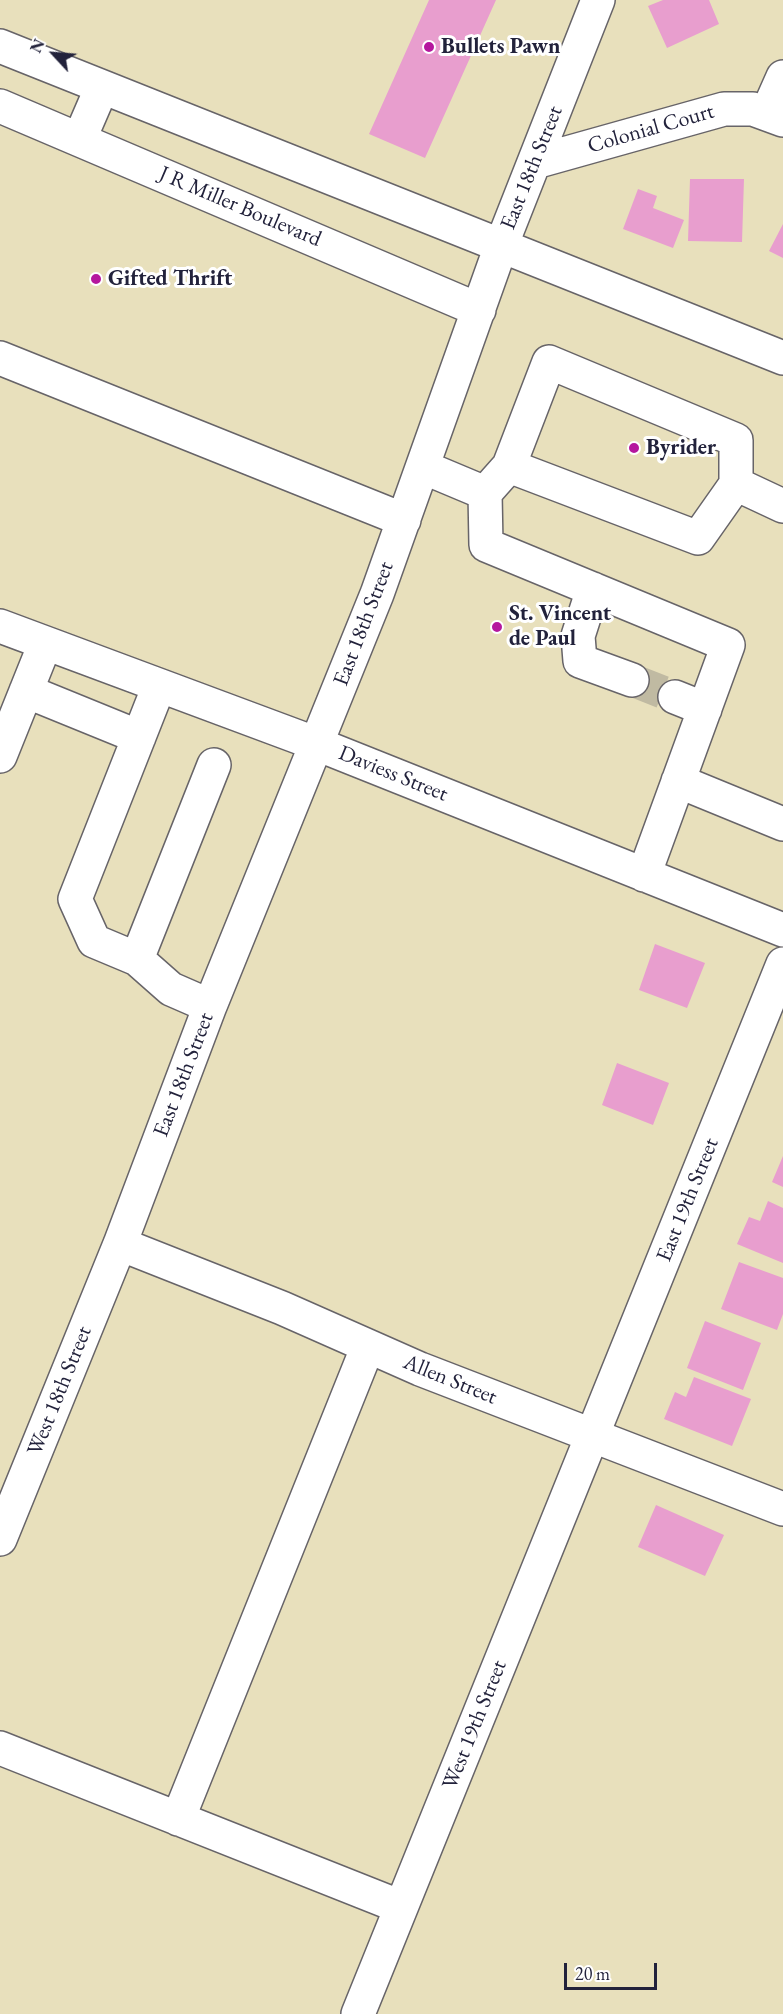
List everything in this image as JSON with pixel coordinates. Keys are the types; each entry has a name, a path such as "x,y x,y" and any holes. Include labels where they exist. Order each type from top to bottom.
{"street":[{"name":"East 18th Street","path":"120,1244 210,1006 317,744 404,520 501,246 598,0"},
{"path":"0,46 783,358"},
{"name":"Colonial Court","path":"535,162 724,109 753,109 775,116 783,77"},
{"path":"80,138 102,87"},
{"name":"J R Miller Boulevard","path":"0,106 80,138 479,310"},
{"path":"0,358 404,520"},
{"path":"509,466 698,538 736,484 736,440 549,362 509,466 485,493 486,545 728,645 644,875"},
{"path":"423,467 485,493"},
{"path":"736,484 783,506"},
{"path":"593,590 579,636 580,662 632,680"},
{"name":"Daviess Street","path":"0,626 317,744 783,930"},
{"path":"0,756 45,644"},
{"path":"159,686 75,899 94,941 137,959 171,989 210,1006"},
{"path":"26,691 139,736"},
{"path":"675,697 705,709"},
{"path":"137,959 214,765"},
{"path":"678,782 783,824"},
{"name":"East 19th Street","path":"594,1436 783,964"},
{"name":"Allen Street","path":"120,1244 420,1369 783,1509"},
{"name":"West 18th Street","path":"0,1539 120,1244"},
{"path":"178,1818 368,1346"},
{"name":"West 19th Street","path":"358,2014 594,1436"},
{"path":"0,1748 401,1907"}],"building":[{"path":"429,0 496,0 425,158 369,134"},
{"path":"663,0 709,0 719,24 667,48 648,6"},
{"path":"690,179 744,179 742,242 688,241"},
{"path":"638,189 657,196 653,208 684,220 673,248 623,229"},
{"path":"783,224 783,258 769,251"},
{"path":"655,944 705,963 687,1008 639,990"},
{"path":"617,1063 669,1083 653,1125 602,1105"},
{"path":"783,1156 783,1187 772,1182"},
{"path":"768,1201 783,1208 783,1263 737,1244 749,1217 760,1221"},
{"path":"739,1262 783,1278 783,1314 777,1330 721,1309"},
{"path":"705,1321 761,1343 743,1390 687,1368"},
{"path":"694,1377 751,1399 732,1446 664,1419 675,1392 686,1397"},
{"path":"656,1505 724,1535 705,1576 638,1547"}],"tunnel":[{"path":"632,680 675,697"}],"place":[{"name":"Bullets Pawn","path":"429,47"},
{"name":"Gifted Thrift","path":"96,279"},
{"name":"Byrider","path":"634,448"},
{"name":"St. Vincent de Paul","path":"497,627"}]}
